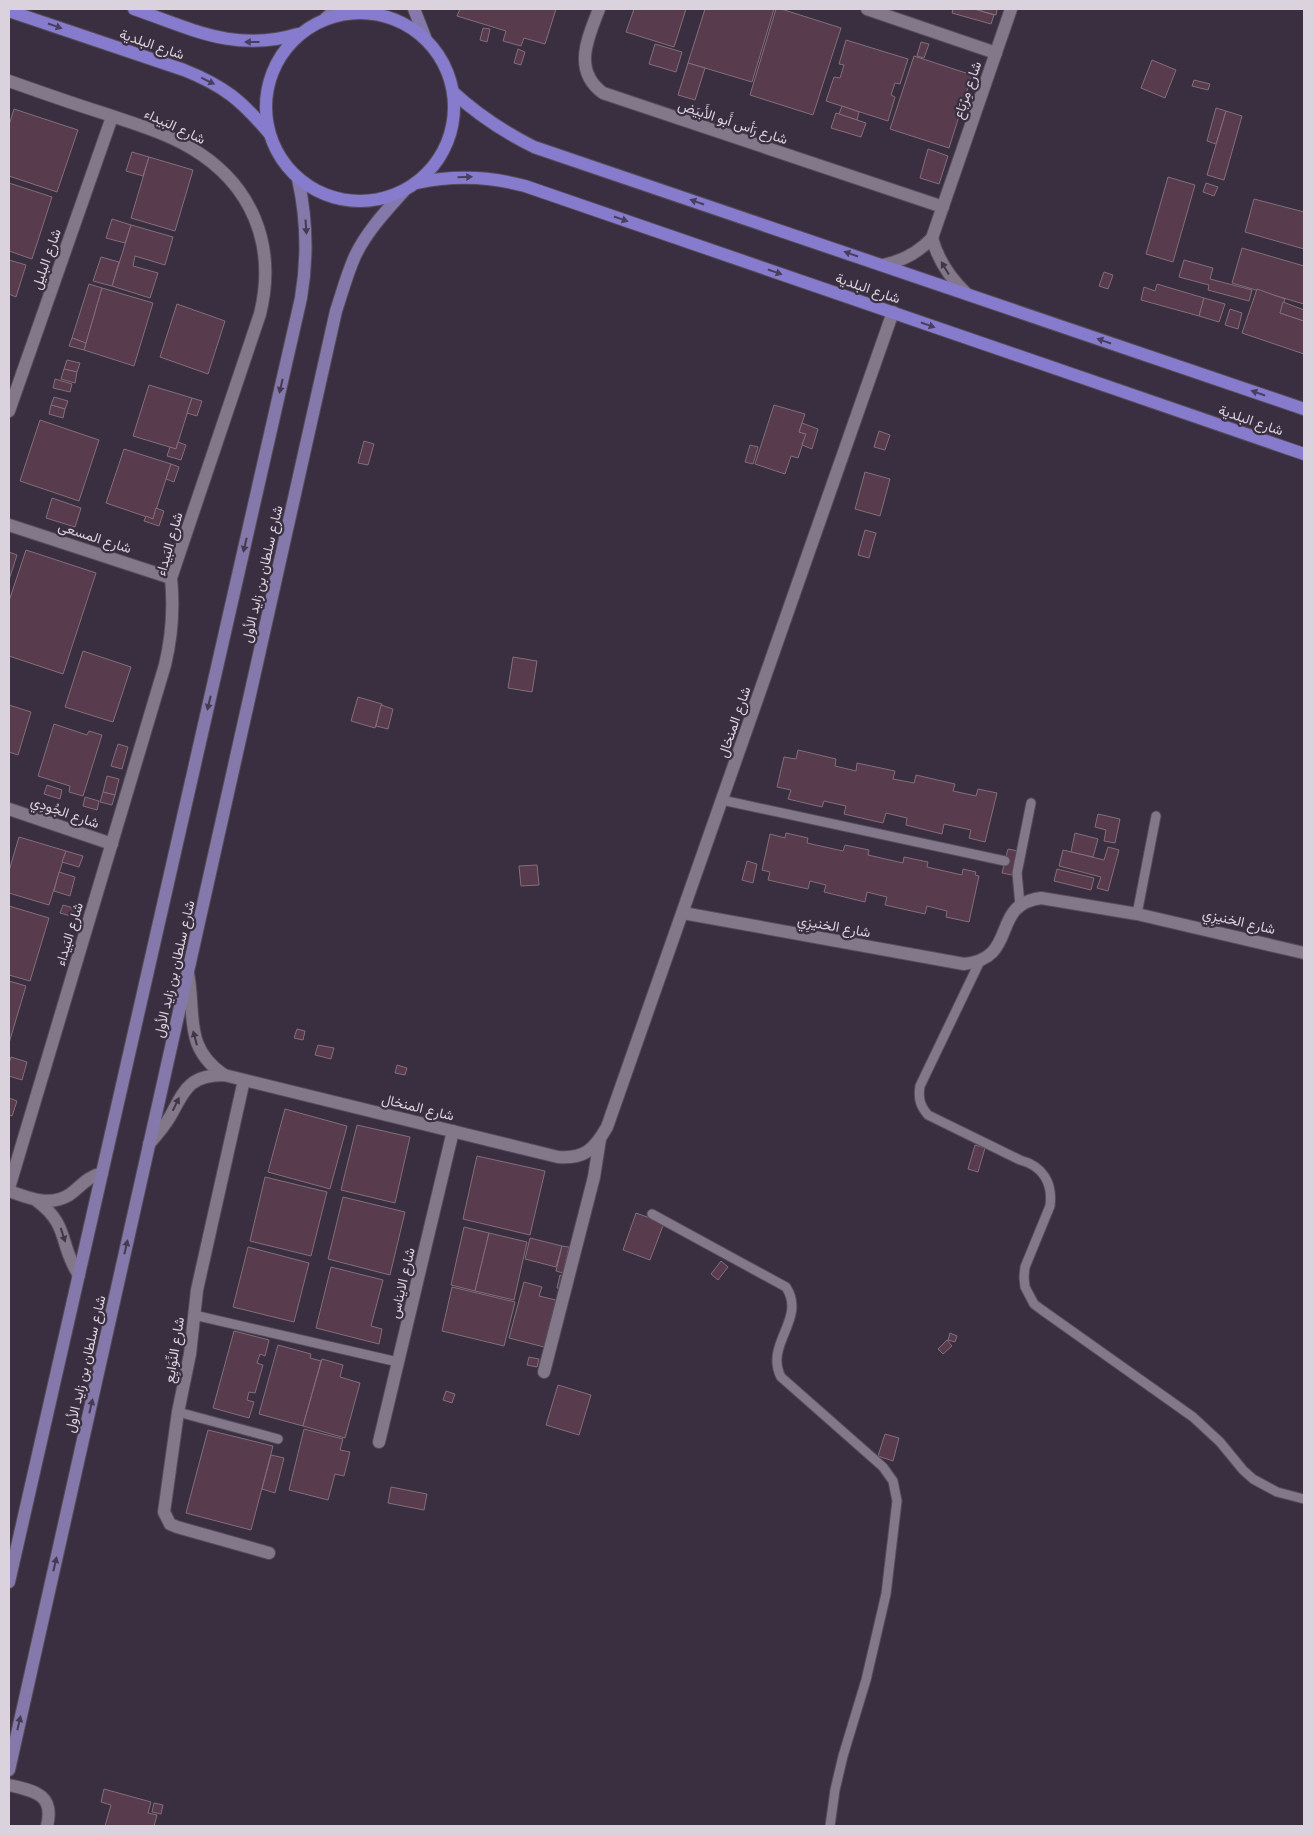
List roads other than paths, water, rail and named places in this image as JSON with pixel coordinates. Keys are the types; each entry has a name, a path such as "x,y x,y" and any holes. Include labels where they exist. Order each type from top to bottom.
{"main road":[{"name":"شارع البلدية","path":"134,9 220,38 240,42 267,41 300,33"},
{"path":"326,18 343,13 361,12 378,13 395,18 425,38 444,62 453,92 454,109 448,142 435,164 416,183 387,198 349,201 331,197 314,190 298,178 286,165 276,150 269,133 266,115 266,96 270,78 277,61 287,46 300,33 326,18 337,9"},
{"path":"414,9 425,38"},
{"name":"شارع البلدية","path":"9,10 184,70 210,81 234,96 269,133"},
{"name":"شارع البلدية","path":"453,92 491,123 534,147 1304,409"},
{"name":"شارع البلدية","path":"416,183 444,178 471,177 507,181 525,186 1304,454"},
{"name":"شارع سلطان بن زايد الأول","path":"9,1582 302,298 307,258 307,238 298,178"},
{"name":"شارع سلطان بن زايد الأول","path":"9,1770 336,311 348,274 365,238 404,190"}],"street":[{"name":"شارع رَأس أَبو الأَبيَض","path":"599,9 587,43 585,64 594,87 603,93 943,207"},
{"name":"شارع مِرْبَاع","path":"868,9 996,53 932,238"},
{"path":"996,53 1011,9"},
{"name":"شارع البَيداء","path":"9,82 174,139 205,157 232,180 251,210 263,243 266,261 265,288 260,314 171,578 173,613 169,648 9,1190"},
{"name":"شارع البليل","path":"9,411 112,117"},
{"path":"883,265 905,259 932,238 944,268 966,294"},
{"name":"شارع المنخال","path":"150,1144 165,1124 176,1101 189,1086 205,1077 224,1075 558,1157 572,1158 584,1154 593,1148 600,1139 610,1118 892,312"},
{"name":"شارع المسعى","path":"9,525 171,578"},
{"name":"شارع الجُودِي","path":"9,809 112,844"},
{"name":"شارع الخنيزِي","path":"1020,905 1041,898 1137,914 1304,953"},
{"path":"980,961 987,957 1000,943 1010,915 1020,905"},
{"name":"شارع الخنيزِي","path":"682,913 956,963 980,961"},
{"name":"شارع المنخال","path":"188,973 193,1027 197,1046 208,1063 224,1075"},
{"name":"شارع النِّوَايِع","path":"244,1080 197,1290 190,1354 178,1412 165,1504 166,1518 170,1524 269,1553"},
{"name":"شارع الايناس","path":"379,1442 453,1131"},
{"name":"شارع المنخال","path":"544,1372 594,1177 600,1139"},
{"path":"37,1201 62,1198 70,1195 87,1179 102,1174"},
{"path":"9,1190 37,1201 58,1222 69,1259 79,1275"},
{"path":"9,1785 34,1791 45,1800 49,1815 47,1826"}],"lane":[{"path":"722,800 1013,863"},
{"path":"1020,905 1013,863 1031,804"},
{"path":"1137,914 1156,816"},
{"path":"980,961 920,1086 920,1103 928,1115 1012,1156 1029,1162 1042,1172 1047,1179 1051,1197 1050,1206 1025,1267 1025,1287 1034,1304 1074,1335 1135,1374 1192,1417 1220,1442 1253,1479 1277,1492 1304,1499"},
{"path":"652,1214 786,1287 793,1307 777,1353 776,1365 781,1377 883,1466 894,1482 897,1501 886,1594 866,1680 843,1756 830,1826"},
{"path":"194,1315 398,1362"},
{"path":"178,1412 278,1439"}]}
